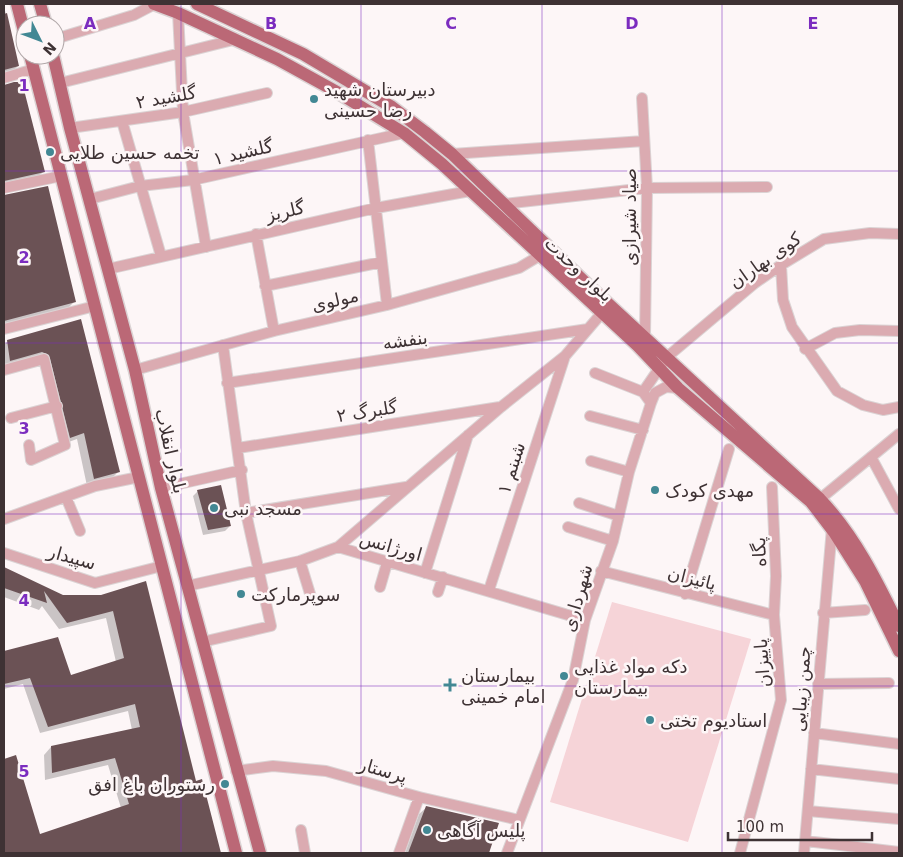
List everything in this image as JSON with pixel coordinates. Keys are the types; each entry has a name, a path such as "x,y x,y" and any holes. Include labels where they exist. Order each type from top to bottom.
{"main road":[{"name":"بلوار وحدت","path":"155,4 238,41 329,87 404,133 442,164 601,314 638,346 678,388 790,482 811,502 832,528 866,581 899,651"},
{"name":"بلوار وحدت","path":"197,4 303,54 392,107 452,154 503,204 820,499 848,532 873,573 899,626"},
{"name":"بلوار انقلاب","path":"33,65 236,853"},
{"name":"بلوار انقلاب","path":"56,65 70,128 135,370 161,488 236,771 260,853"},
{"path":"75,230 90,226 100,240"},
{"path":"212,760 236,771"}],"street":[{"path":"65,36 134,15 155,4"},
{"path":"178,13 183,112 193,180 206,246"},
{"path":"60,82 238,41"},
{"path":"4,78 34,70"},
{"name":"گلشید ۲","path":"70,128 183,112 267,93"},
{"name":"صیاد شیرازی","path":"642,98 647,188 645,336"},
{"path":"122,121 161,256"},
{"name":"گلشید ۱","path":"90,199 140,186 193,180 404,133"},
{"path":"368,140 387,305"},
{"path":"452,154 644,141"},
{"path":"4,188 61,176"},
{"path":"503,204 647,188 767,187"},
{"name":"گلریز","path":"108,269 376,208 470,191"},
{"name":"کوی بهاران","path":"667,357 755,283 824,239 870,233 899,234"},
{"path":"256,234 274,330"},
{"name":"مولوی","path":"135,370 274,330 387,305 519,268 539,256"},
{"path":"265,286 382,262"},
{"path":"781,265 783,300 792,327 805,349 837,391 863,405 883,410 899,407"},
{"path":"4,329 95,306"},
{"path":"338,547 501,407 565,356 601,314"},
{"name":"بنفشه","path":"227,383 588,329"},
{"path":"805,349 835,333 860,330 899,331"},
{"path":"202,642 271,626 246,514 242,470 227,383 223,345"},
{"name":"شبنم ۱","path":"489,590 565,356"},
{"path":"643,392 660,370 667,357"},
{"path":"4,370 44,359 65,445 31,460 29,445"},
{"path":"595,373 643,392 651,404"},
{"path":"651,404 655,393 666,387 678,388"},
{"name":"شهرداری","path":"507,853 573,680 586,620 601,571 613,541 629,472 651,404"},
{"path":"11,418 57,406"},
{"name":"گلبرگ ۲","path":"238,448 501,407"},
{"path":"590,416 643,430"},
{"path":"820,499 899,434"},
{"path":"425,573 468,435"},
{"path":"686,594 730,449"},
{"path":"872,457 899,509"},
{"path":"591,460 629,472"},
{"path":"161,488 242,470"},
{"path":"4,519 95,486 139,477"},
{"path":"246,514 407,487"},
{"name":"پگاه","path":"772,487 776,576 774,615"},
{"path":"66,497 80,530"},
{"path":"579,503 619,516"},
{"path":"568,527 613,541"},
{"name":"چمن زیبایی","path":"804,853 823,613 832,528"},
{"name":"اورژانس","path":"187,586 300,561 338,547 586,620"},
{"name":"سپیدار","path":"4,553 94,583 162,566"},
{"path":"300,561 311,597"},
{"path":"380,586 387,562"},
{"name":"پائیزان","path":"601,571 774,615"},
{"path":"438,592 443,577"},
{"path":"823,613 865,610"},
{"name":"پاییزان","path":"740,853 781,700 774,615"},
{"path":"818,684 889,683"},
{"path":"814,733 899,744"},
{"name":"پرستار","path":"236,771 273,766 326,770 419,797 518,820"},
{"path":"811,769 899,778"},
{"path":"399,853 419,797"},
{"path":"808,812 899,819"},
{"path":"301,830 305,853"},
{"path":"806,841 899,852"}],"shaded area":[{"name":"استادیوم تختی","path":"612,602 751,639 688,842 550,802"}],"building":[{"path":"7,13 15,48 15,65 19,66 4,70 4,14"},
{"path":"22,82 45,172 4,181 4,85"},
{"path":"48,186 76,302 4,321 4,195"},
{"path":"81,319 120,472 94,479 84,433 70,438 49,355 42,352 10,361 7,340"},
{"name":"مسجد نبی","path":"221,485 231,526 208,530 197,490"},
{"path":"4,567 63,595 101,595 146,581 196,781 202,779 221,853 4,853 4,759 16,755 40,834 129,804 115,758 52,773 51,746 140,727 135,704 48,727 30,678 4,684 4,651 58,637 71,675 124,658 113,611 67,623 44,591 47,603 4,588"},
{"path":"426,806 499,823 489,853 408,853"}],"place":[{"name":"دبیرستان شهید رضا حسینی","path":"314,99"},
{"name":"تخمه حسین طلایی","path":"50,152"},
{"name":"مهدی کودک","path":"655,490"},
{"name":"مسجد نبی","path":"214,508"},
{"name":"سوپرمارکت","path":"241,594"},
{"name":"دکه مواد غذایی بیمارستان","path":"564,676"},
{"name":"بیمارستان امام خمینی","path":"450,685"},
{"name":"استادیوم تختی","path":"650,720"},
{"name":"رستوران باغ افق","path":"225,784"},
{"name":"پلیس آگاهی","path":"427,830"}]}
